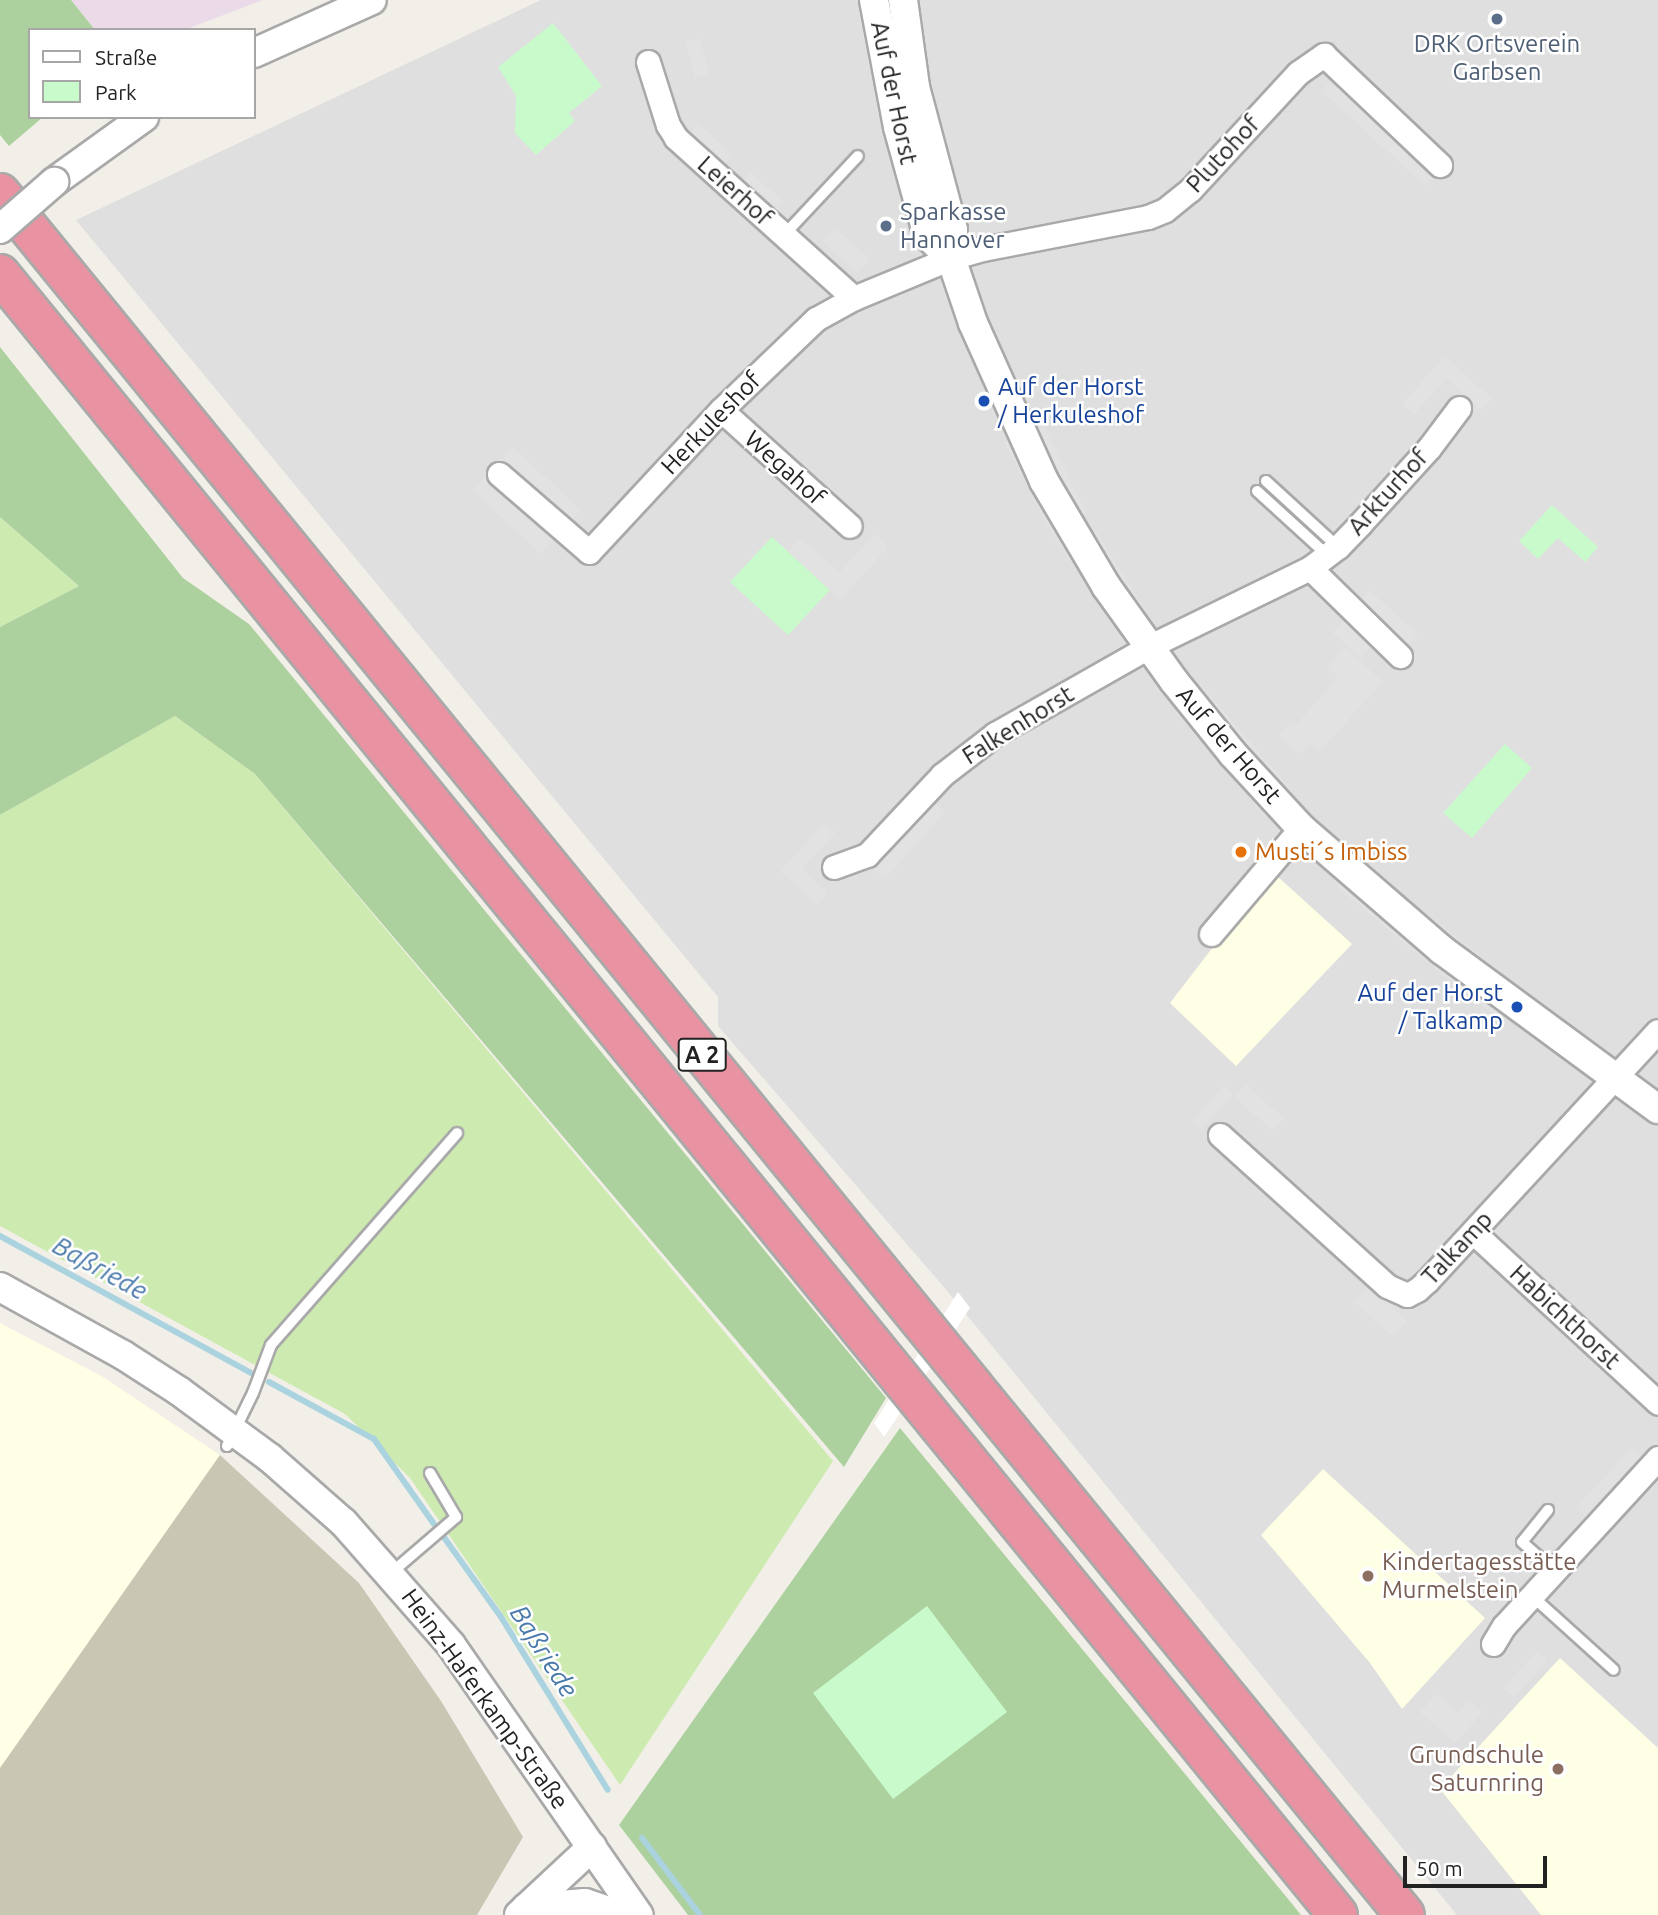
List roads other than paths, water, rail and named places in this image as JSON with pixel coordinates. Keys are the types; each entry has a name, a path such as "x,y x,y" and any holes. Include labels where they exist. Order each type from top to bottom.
{"highway":[{"name":"A 2","path":"0,193 1405,1915"},
{"name":"A 2","path":"0,274 1338,1915"}],"street":[{"path":"256,52 372,0"},
{"name":"Auf der Horst","path":"874,0 898,127 928,236 951,258"},
{"name":"Auf der Horst","path":"903,0 915,87 953,230 951,258 994,375 1044,481 1093,565 1148,647 1233,754 1301,828 1443,950 1658,1109"},
{"name":"Plutohof","path":"951,258 983,249 1148,217 1165,210 1190,190 1298,73 1324,55 1440,165"},
{"name":"Leierhof","path":"648,62 668,125 676,138 855,298"},
{"path":"0,229 54,182 141,119"},
{"name":"Herkuleshof","path":"499,474 589,552 721,410 816,319 855,298 951,258"},
{"name":"Arkturhof","path":"1148,647 1325,557 1423,454 1459,408"},
{"name":"Wegahof","path":"721,410 850,526"},
{"path":"1325,557 1400,656"},
{"name":"Falkenhorst","path":"834,867 867,855 942,775 995,734 1148,647"},
{"path":"1211,934 1301,828"},
{"name":"Talkamp","path":"1220,1135 1397,1293 1407,1294 1417,1290 1473,1232 1658,1031"},
{"name":"Habichthorst","path":"1473,1232 1658,1404"},
{"name":"Heinz-Haferkamp-Straße","path":"2,1292 123,1355 230,1439 312,1493 391,1573 451,1645 639,1915"},
{"path":"1493,1644 1504,1626 1658,1458"},
{"path":"522,1912 592,1847"},
{"path":"522,1912 585,1903 620,1915"}],"lane":[{"path":"784,235 858,156"},
{"path":"1266,481 1325,557"},
{"path":"1257,491 1325,557"},
{"path":"230,1439 253,1393 271,1345 457,1133"},
{"path":"391,1573 456,1517 430,1473"},
{"path":"1548,1510 1522,1542 1555,1572"},
{"path":"1532,1596 1614,1670"}],"waterway":[{"name":"Baßriede","path":"0,1236 255,1375"},
{"name":"Baßriede","path":"269,1382 374,1439 434,1524"},
{"name":"Baßriede","path":"443,1536 501,1617 608,1790"},
{"name":"Baßriede","path":"642,1838 700,1915"}],"place":[{"name":"DRK Ortsverein Garbsen","path":"1497,19"},
{"name":"Sparkasse Hannover","path":"886,226"},
{"name":"Auf der Horst / Herkuleshof","path":"984,401"},
{"name":"Musti´s Imbiss","path":"1241,852"},
{"name":"Auf der Horst / Talkamp","path":"1517,1007"},
{"name":"Kindertagesstätte Murmelstein","path":"1368,1576"},
{"name":"Grundschule Saturnring","path":"1558,1769"}]}
